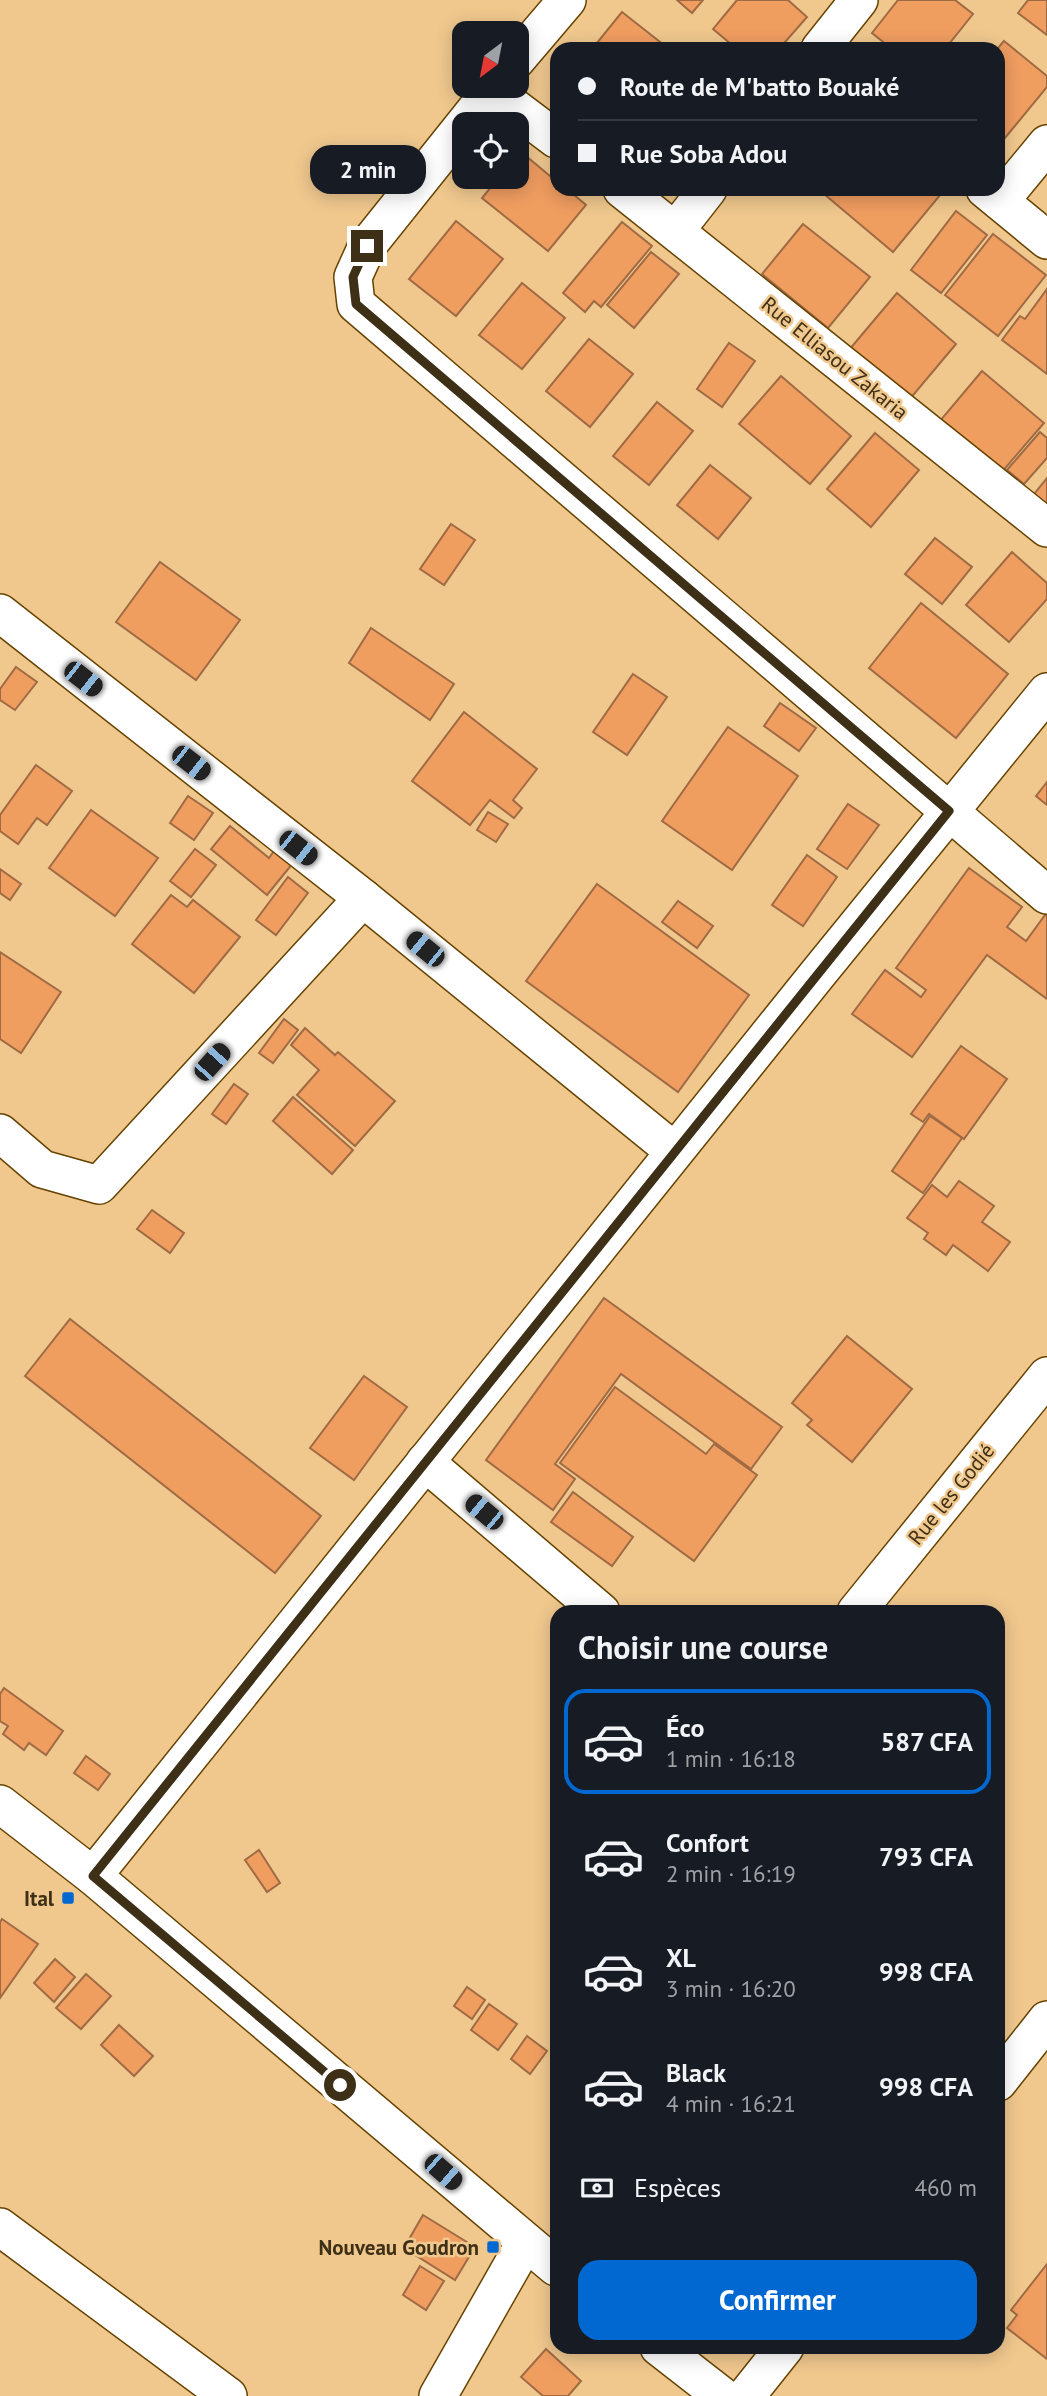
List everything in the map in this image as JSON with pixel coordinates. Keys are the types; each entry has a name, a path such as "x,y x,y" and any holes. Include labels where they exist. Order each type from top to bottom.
{"street":[{"path":"529,45 567,0"},
{"path":"826,42 859,0"},
{"path":"485,98 367,246 353,277 356,304 1047,895"},
{"path":"505,98 550,134"},
{"path":"1005,183 1047,144"},
{"name":"Rue Elliasou Zakaria","path":"631,196 1047,528"},
{"path":"676,230 703,196"},
{"path":"993,196 1047,240"},
{"path":"0,614 363,898 674,1151"},
{"path":"93,1876 674,1151 1047,692"},
{"path":"0,1133 42,1169 99,1185 363,898"},
{"name":"Rue les Godié","path":"862,1605 1047,1376"},
{"path":"425,1462 593,1605"},
{"path":"0,1804 93,1876 550,2262"},
{"path":"1005,2073 1047,2021"},
{"path":"0,2227 229,2396"},
{"path":"438,2396 525,2243"},
{"path":"668,2354 722,2396"},
{"path":"746,2396 779,2354"}],"building":[{"path":"677,0 703,0 692,13"},
{"path":"737,0 788,0 807,17 785,42 729,42 713,29"},
{"path":"898,0 955,0 973,14 951,42 883,42 872,33"},
{"path":"1028,0 1047,0 1047,35 1018,13"},
{"path":"622,12 660,42 598,42"},
{"path":"1004,41 1047,76 1047,87 1005,138 1005,42"},
{"path":"529,158 550,176 550,196 575,196 586,205 548,251 482,198 489,189 529,189"},
{"path":"826,196 939,196 893,252"},
{"path":"956,211 987,235 941,293 911,270"},
{"path":"456,221 503,259 456,316 409,279"},
{"path":"622,222 652,246 601,307 594,301 585,312 563,293"},
{"path":"803,224 870,277 828,328 762,274"},
{"path":"993,234 1046,275 998,336 945,295"},
{"path":"651,252 679,274 634,328 607,305"},
{"path":"522,283 565,318 522,369 479,335"},
{"path":"1047,289 1047,374 1002,340 1020,316 1025,319"},
{"path":"897,293 956,344 909,400 849,350"},
{"path":"589,339 633,374 590,427 546,391"},
{"path":"729,343 755,361 722,407 697,389"},
{"path":"982,371 1044,423 1001,473 939,422"},
{"path":"781,376 851,436 810,484 739,424"},
{"path":"657,402 693,431 649,485 613,456"},
{"path":"1040,432 1047,438 1047,458 1024,484 1007,470"},
{"path":"875,433 919,470 871,527 827,489"},
{"path":"710,465 751,498 718,539 677,505"},
{"path":"1047,478 1047,505 1034,494"},
{"path":"451,524 475,540 444,585 420,569"},
{"path":"935,538 972,567 942,604 905,574"},
{"path":"1012,552 1047,583 1047,599 1009,642 966,605"},
{"path":"160,562 240,620 196,680 116,622"},
{"path":"921,603 1008,674 956,738 869,668"},
{"path":"371,628 454,684 430,720 349,663"},
{"path":"16,667 37,682 15,710 0,700 0,689"},
{"path":"633,674 667,697 627,755 593,732"},
{"path":"780,703 816,728 799,751 764,726"},
{"path":"464,712 537,769 513,800 522,808 514,818 490,800 470,825 412,781"},
{"path":"728,727 798,776 732,870 662,821"},
{"path":"36,765 72,791 47,825 37,818 18,844 0,831 0,815"},
{"path":"1047,782 1047,805 1036,796"},
{"path":"188,796 213,813 194,840 170,823"},
{"path":"848,804 879,825 847,869 817,849"},
{"path":"91,810 158,858 115,916 49,868"},
{"path":"488,812 508,824 496,842 477,830"},
{"path":"230,826 269,858 276,848 293,863 267,895 211,849"},
{"path":"195,849 216,865 191,897 170,881"},
{"path":"807,855 837,877 803,926 772,905"},
{"path":"969,868 1022,907 1007,927 1026,941 1045,915 1047,916 1047,999 987,955 912,1057 852,1014 885,970 921,997 926,990 896,968"},
{"path":"0,869 21,884 10,900 0,893"},
{"path":"288,877 308,893 276,935 256,920"},
{"path":"597,884 749,995 678,1092 526,981"},
{"path":"171,895 187,907 193,900 240,937 194,993 132,944"},
{"path":"678,901 713,926 697,948 662,922"},
{"path":"0,952 61,992 21,1053 0,1039"},
{"path":"284,1019 298,1030 273,1063 259,1053"},
{"path":"305,1028 335,1055 338,1052 395,1101 355,1146 297,1095 319,1070 291,1045"},
{"path":"961,1046 1007,1079 964,1139 929,1114 923,1122 911,1114"},
{"path":"234,1084 248,1094 226,1124 212,1114"},
{"path":"293,1097 353,1150 332,1174 273,1121"},
{"path":"930,1116 962,1138 923,1193 892,1171"},
{"path":"959,1181 994,1206 982,1222 1010,1242 988,1271 953,1245 946,1255 924,1239 928,1233 907,1218 932,1185 947,1197"},
{"path":"152,1210 184,1233 170,1253 137,1229"},
{"path":"604,1298 782,1427 751,1469 621,1374 555,1464 575,1479 553,1510 486,1460"},
{"path":"70,1319 321,1516 275,1573 25,1376"},
{"path":"847,1336 912,1389 852,1462 807,1425 812,1420 792,1403"},
{"path":"364,1376 407,1407 354,1480 310,1448"},
{"path":"615,1387 706,1454 714,1444 757,1475 694,1561 560,1463"},
{"path":"573,1492 633,1537 612,1566 551,1522"},
{"path":"4,1688 63,1731 46,1755 29,1743 24,1750 3,1734 8,1726 0,1721 0,1694"},
{"path":"86,1756 110,1774 98,1790 74,1773"},
{"path":"259,1850 280,1883 267,1892 245,1860"},
{"path":"2,1919 38,1944 0,1998 0,1922"},
{"path":"55,1959 75,1977 54,2002 34,1983"},
{"path":"86,1974 111,1996 81,2029 56,2008"},
{"path":"467,1987 485,2000 472,2019 454,2006"},
{"path":"489,2004 517,2024 498,2050 471,2030"},
{"path":"119,2025 153,2056 134,2076 101,2045"},
{"path":"527,2036 547,2051 530,2074 511,2059"},
{"path":"423,2215 475,2247 455,2280 404,2248"},
{"path":"1047,2264 1047,2359 1007,2328 1017,2315 1011,2310"},
{"path":"420,2266 444,2281 426,2310 403,2295"},
{"path":"546,2349 581,2381 568,2396 543,2396 521,2377"}],"place":[{"name":"Ital","path":"68,1898"},
{"name":"Nouveau Goudron","path":"493,2247"}],"route":[{"path":"340,2085 93,1876 949,811 356,304 353,277 367,246"}]}
